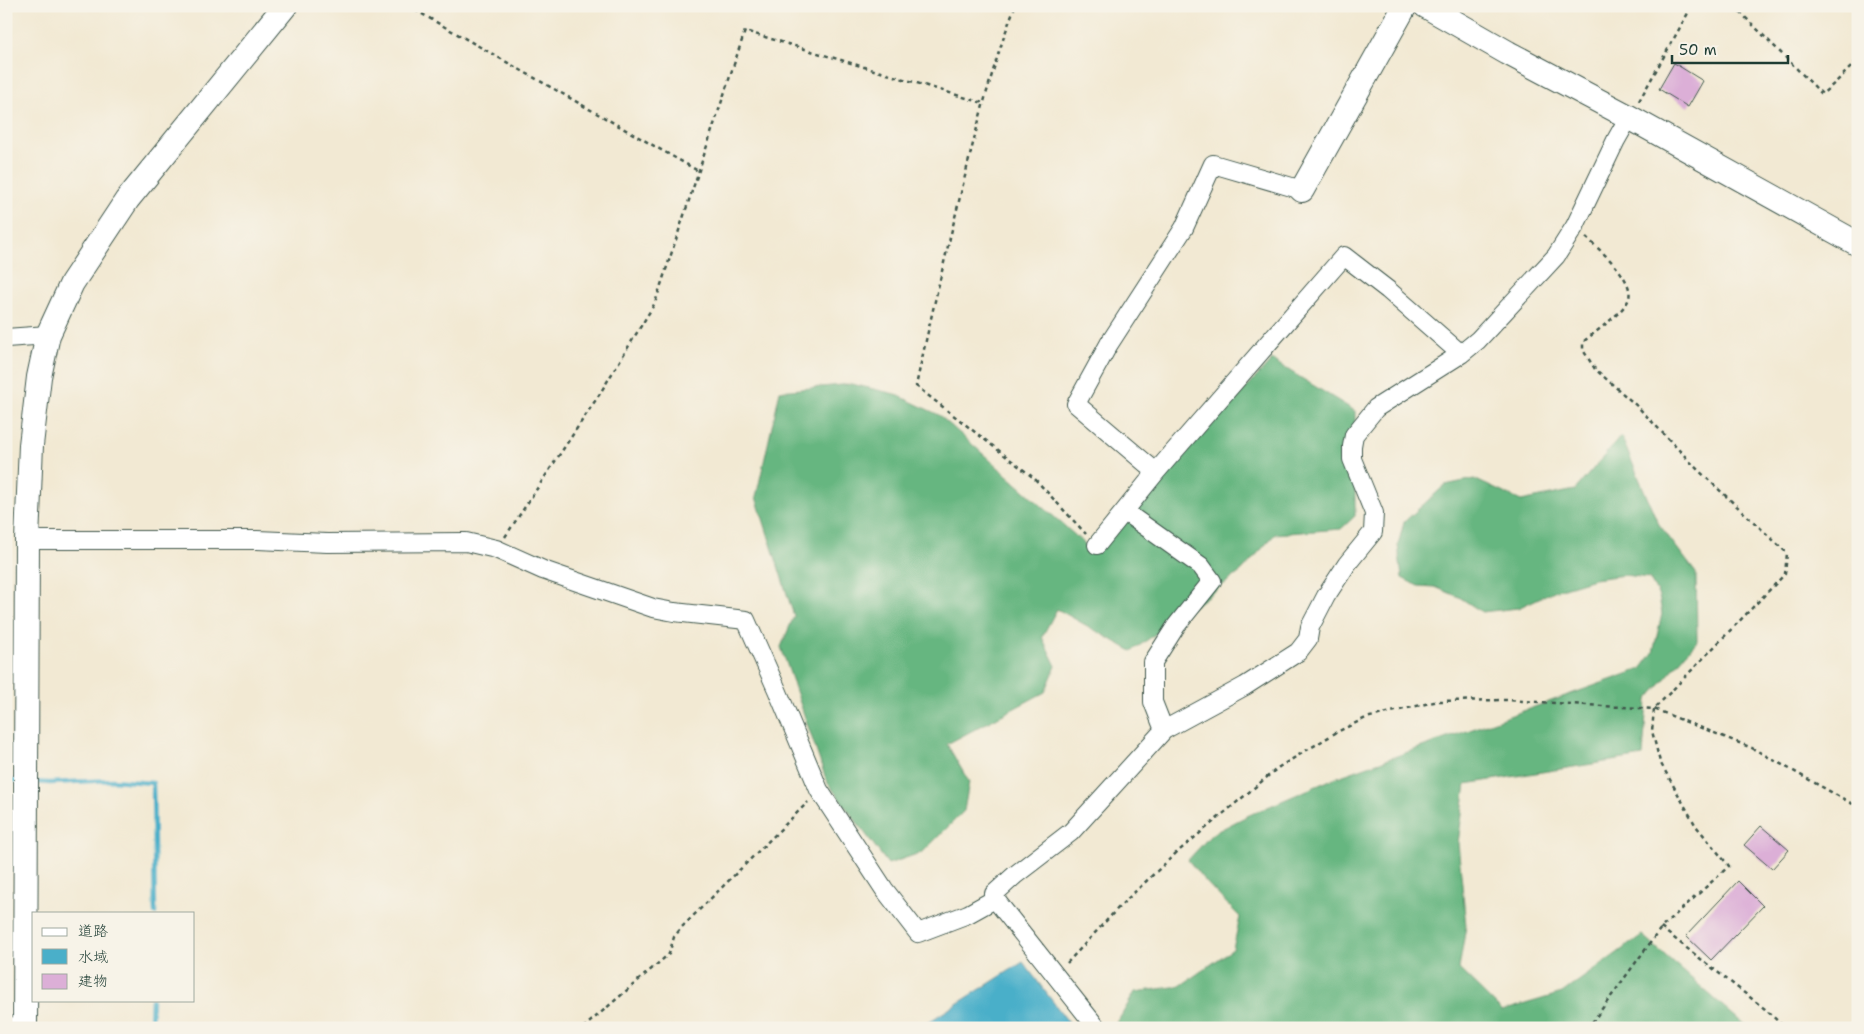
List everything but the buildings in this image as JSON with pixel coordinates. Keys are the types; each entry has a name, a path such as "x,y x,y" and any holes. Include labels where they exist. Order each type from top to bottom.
{"street":[{"path":"6,1026 25,1028 28,540 31,444 39,377 48,335 72,283 127,200 285,6"},
{"path":"1156,472 1076,404 1109,344 1184,228 1213,164 1302,190 1405,6"},
{"path":"1426,6 1508,53 1629,117 1858,244"},
{"path":"1097,1028 995,899 994,894 1014,875 1071,832 1164,730 1245,686 1298,652 1308,639 1310,627 1326,596 1347,564 1373,532 1374,513 1352,459 1354,435 1376,408 1461,354 1478,340 1556,256 1575,226 1629,117"},
{"path":"1097,545 1156,472 1344,256 1388,290 1461,354"},
{"path":"6,338 48,335"},
{"path":"1125,512 1201,566 1212,581 1176,626 1153,662 1152,702 1164,730"},
{"path":"28,540 257,540 327,543 466,542 496,550 543,570 653,608 746,620 819,790 884,889 918,933 968,914 995,899"}],"path":[{"path":"408,6 700,172"},
{"path":"1016,6 1003,39 983,103 916,386 1034,478 1097,545"},
{"path":"1629,117 1692,6"},
{"path":"1734,6 1822,94 1858,60"},
{"path":"496,550 599,395 655,303 700,172 745,31 983,103"},
{"path":"1575,226 1619,271 1628,283 1630,294 1627,304 1583,342 1583,350 1587,357 1595,369 1638,407 1698,470 1787,553 1786,574 1654,709 1652,731 1660,762 1696,826 1729,866 1661,928 1588,1028"},
{"path":"1056,975 1120,906 1175,854 1280,767 1337,732 1366,718 1438,701 1505,700 1654,709 1752,748 1858,807"},
{"path":"583,1028 669,954 674,938 682,927 819,790"},
{"path":"1661,928 1765,1008 1781,1024 1780,1028"}],"green space":[{"path":"1272,360 1355,411 1355,516 1341,529 1275,534 1242,571 1132,651 1057,609 1042,637 1056,666 1045,692 947,744 969,782 964,811 923,852 888,864 827,782 781,647 794,616 756,497 780,391 852,384 895,394 939,415 1094,552"},
{"path":"1621,436 1658,523 1696,573 1697,641 1647,700 1643,756 1466,784 1458,843 1466,926 1459,969 1502,1011 1562,993 1642,935 1748,1028 1114,1028 1135,992 1180,986 1233,949 1240,917 1204,880 1188,860 1212,834 1247,816 1335,778 1641,669 1653,653 1662,614 1659,596 1649,578 1624,575 1594,579 1554,591 1518,608 1482,612 1459,597 1435,587 1418,586 1402,578 1398,545 1404,522 1445,485 1474,479 1521,501 1575,490"}],"water":[{"path":"1023,962 1069,1023 1063,1028 919,1028"}],"waterway":[{"path":"6,780 20,781"},
{"path":"33,782 112,780 153,783 155,912"},
{"path":"151,1028 152,1002"}]}
